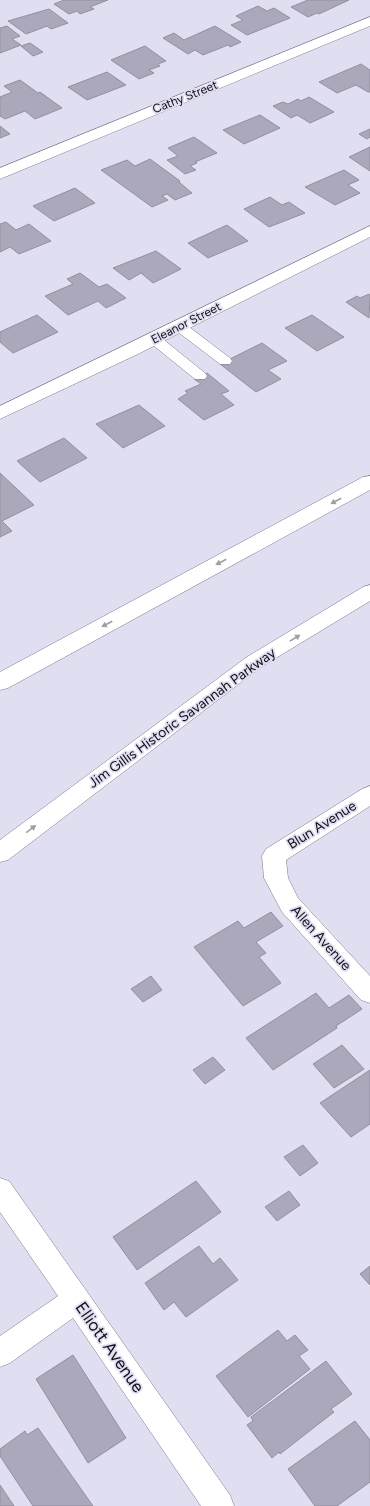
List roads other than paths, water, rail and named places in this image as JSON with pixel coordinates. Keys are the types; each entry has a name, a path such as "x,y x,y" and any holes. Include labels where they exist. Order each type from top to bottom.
{"main road":[{"name":"Cathy Street","path":"0,174 370,21"},
{"name":"Eleanor Street","path":"0,413 154,339 370,231"},
{"path":"0,682 370,482"},
{"name":"Jim Gillis Historic Savannah Parkway","path":"0,853 254,662 370,592"},
{"name":"Blun Avenue","path":"274,856 370,795"},
{"name":"Allen Avenue","path":"274,856 276,878 290,905 370,992"},
{"name":"Elliott Avenue","path":"0,1190 219,1506"},
{"path":"0,1353 77,1299"}],"lane":[{"path":"179,326 226,361"},
{"path":"154,339 200,376"}]}
